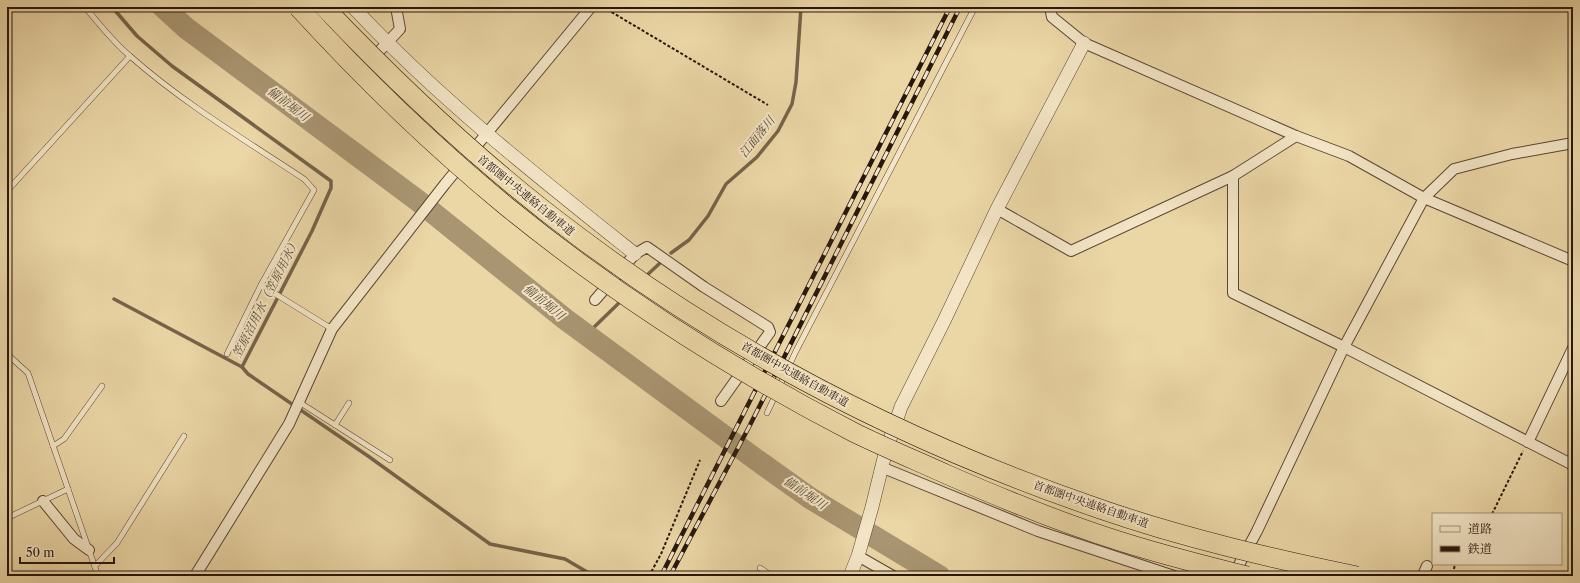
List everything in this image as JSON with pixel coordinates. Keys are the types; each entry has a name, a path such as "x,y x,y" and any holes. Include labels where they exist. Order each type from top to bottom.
{"highway":[{"name":"首都圏中央連絡自動車道","path":"298,7 366,78 434,143 504,205 567,254 626,296 735,365 856,433 980,489 1048,516 1115,540 1187,561 1247,576"},
{"name":"首都圏中央連絡自動車道","path":"324,7 379,64 449,131 513,186 572,232 687,312 806,383 865,413 936,446 1101,510 1193,537 1274,558 1357,576"}],"street":[{"path":"353,7 387,43 439,92 487,134 635,254"},
{"path":"364,67 400,29 396,7"},
{"path":"195,576 289,424 332,329 443,187 591,7"},
{"path":"1050,7 1052,17 1084,43 1296,136 1349,156 1424,198 1573,261"},
{"path":"850,576 858,555 872,507 881,467 902,407 997,209 1084,43"},
{"path":"997,209 1070,251 1233,176 1296,136"},
{"path":"1233,576 1257,531 1344,347 1424,198 1454,169 1512,154 1573,143"},
{"path":"1233,176 1233,293 1344,347 1573,465"},
{"path":"595,300 635,254 647,247 704,287 768,327 770,332 721,401"},
{"path":"1528,442 1573,348"},
{"path":"881,467 1038,530 1174,576"},
{"path":"43,501 74,539 89,550"},
{"path":"858,555 893,576"},
{"path":"1421,576 1423,575 1427,566"}],"lane":[{"path":"85,7 112,39 177,95 304,179 314,190 261,285 227,354"},
{"path":"767,413 796,351 975,7"},
{"path":"7,191 130,56"},
{"path":"261,285 332,329"},
{"path":"7,354 28,373 98,576"},
{"path":"53,446 64,439 102,386"},
{"path":"299,402 390,460"},
{"path":"335,425 349,403"},
{"path":"95,566 117,543 184,436"},
{"path":"7,518 68,489"},
{"path":"760,568 772,576"}],"path":[{"path":"603,7 768,105"},
{"path":"1492,513 1528,442"},
{"path":"649,576 660,554 700,460"},
{"path":"1454,569 1455,565"}],"waterway":[{"name":"笠原沼用水（笠原用水）","path":"112,7 137,36 172,66 331,181 331,188 312,231 242,367"},
{"name":"備前堀川","path":"163,7 186,28 417,200 565,319 754,458 810,498 939,576"},
{"name":"江面落川","path":"671,253 689,240 708,216 726,184 757,157 778,131 792,104 796,82 801,7"},
{"name":"江面落川","path":"645,277 660,263"},
{"name":"笠原沼用水（笠原用水）","path":"114,299 242,367 248,374 368,456 490,544 565,559 594,576"},
{"name":"江面落川","path":"587,334 622,300"}],"railway":[{"path":"661,576 950,7"},
{"path":"670,576 749,427 960,7"}]}
